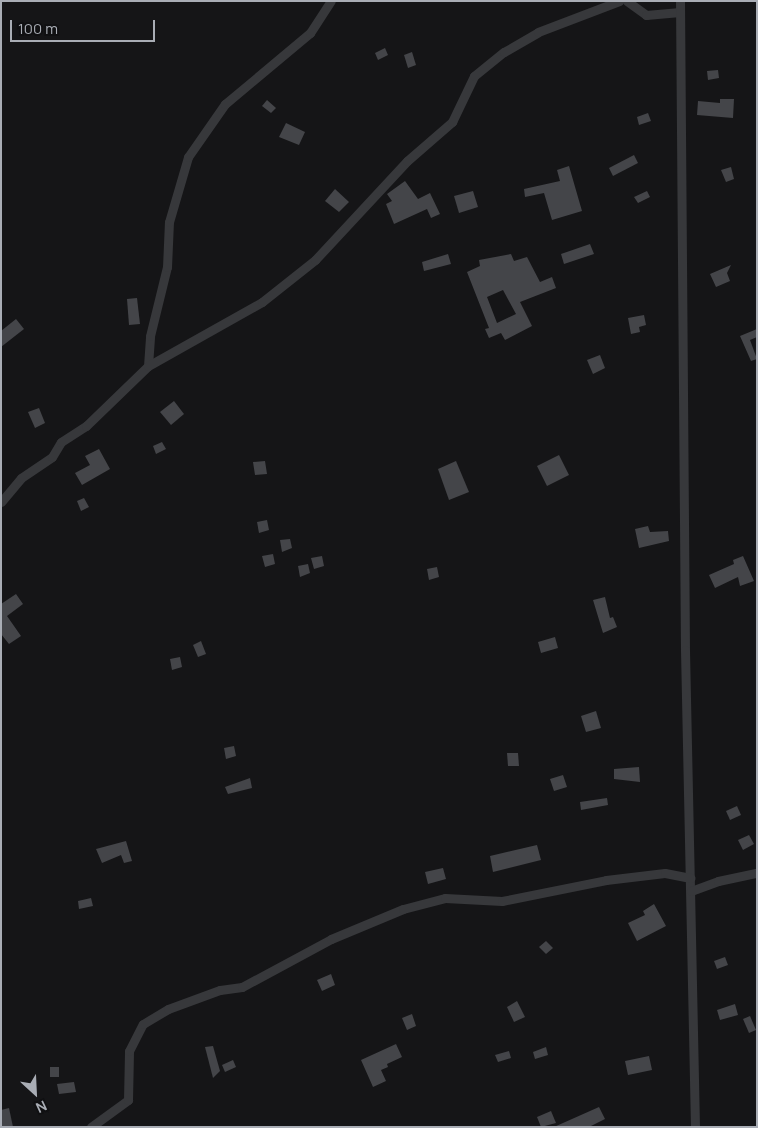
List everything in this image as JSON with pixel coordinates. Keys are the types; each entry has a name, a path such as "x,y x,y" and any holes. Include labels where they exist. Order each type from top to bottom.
{"street":[{"path":"148,366 150,336 167,267 169,222 188,157 225,104 310,33 331,1"},
{"path":"1,502 21,478 52,457 61,442 86,426 148,366 262,302 315,260 407,161 452,122 474,76 504,52 538,32 619,1"},
{"path":"627,1 646,15 680,12"},
{"path":"680,1 679,199 687,797 691,878 695,1127"},
{"path":"91,1127 128,1100 129,1051 144,1024 168,1009 220,990 242,987 291,958 340,935 402,910 446,898 502,901 606,880 665,873 691,878"},
{"path":"691,891 718,881 757,873"}],"building":[{"path":"385,48 388,55 378,60 375,53"},
{"path":"412,52 416,65 408,68 404,55"},
{"path":"718,70 719,78 708,80 707,71"},
{"path":"720,99 734,99 733,118 697,115 698,101 720,103"},
{"path":"267,100 276,108 271,113 262,106"},
{"path":"648,113 651,121 639,125 637,117"},
{"path":"286,123 305,132 299,145 279,137"},
{"path":"634,155 638,163 613,176 609,168"},
{"path":"569,166 582,211 552,220 544,193 525,197 524,189 560,181 557,170"},
{"path":"731,167 734,179 726,182 721,170"},
{"path":"405,181 418,199 430,193 440,214 431,218 427,209 394,224 386,204 392,201 387,194"},
{"path":"335,189 349,202 339,212 325,201"},
{"path":"473,191 478,207 459,213 454,196"},
{"path":"647,191 650,197 638,203 634,197"},
{"path":"590,244 594,254 564,264 561,254"},
{"path":"448,254 451,264 424,271 422,262"},
{"path":"511,254 514,261 527,257 540,282 552,277 556,288 520,302 532,326 505,340 501,333 489,338 485,329 489,328 467,272 480,266 479,260","holes":["503,290 516,314 497,323 487,297"]},
{"path":"731,265 727,273 730,281 716,287 710,274"},
{"path":"137,298 140,324 129,325 127,299"},
{"path":"644,315 646,325 639,327 640,332 631,334 628,318"},
{"path":"16,319 24,329 1,347 1,331"},
{"path":"757,329 757,337 750,340 757,359 751,361 740,336"},
{"path":"600,355 605,368 593,374 587,360"},
{"path":"174,401 184,414 171,425 160,412"},
{"path":"39,408 45,423 35,428 28,412"},
{"path":"162,442 166,449 156,454 153,446"},
{"path":"99,449 110,469 82,485 75,473 90,465 85,456"},
{"path":"559,455 569,475 547,486 537,466"},
{"path":"265,461 267,474 255,475 253,462"},
{"path":"456,461 469,492 449,500 438,469"},
{"path":"84,498 89,507 81,511 77,501"},
{"path":"267,520 269,530 259,533 257,522"},
{"path":"648,526 650,532 668,531 669,541 639,548 635,529"},
{"path":"290,539 292,548 282,552 280,540"},
{"path":"273,554 275,564 265,567 262,556"},
{"path":"322,556 324,566 314,569 311,558"},
{"path":"743,556 754,581 740,586 738,577 715,588 709,575 734,564 733,560"},
{"path":"308,564 310,573 300,577 298,566"},
{"path":"437,567 439,577 429,580 427,569"},
{"path":"16,594 23,604 7,616 21,636 9,644 1,634 1,604"},
{"path":"605,597 610,618 613,617 617,627 603,633 593,600"},
{"path":"555,637 558,648 541,653 538,642"},
{"path":"201,641 206,654 198,657 193,645"},
{"path":"180,657 182,667 172,670 170,659"},
{"path":"596,711 601,728 586,732 581,716"},
{"path":"234,746 236,756 226,759 224,748"},
{"path":"507,753 518,753 519,766 508,766"},
{"path":"639,767 640,782 614,779 614,769"},
{"path":"563,775 567,787 554,791 550,779"},
{"path":"250,778 252,788 228,794 225,787"},
{"path":"607,798 608,805 581,810 580,802"},
{"path":"737,806 741,815 730,820 726,811"},
{"path":"749,835 754,844 743,850 738,840"},
{"path":"126,841 132,861 124,863 121,855 102,863 96,849"},
{"path":"537,845 541,860 493,872 490,856"},
{"path":"443,868 446,879 428,884 425,872"},
{"path":"91,898 93,906 79,909 78,901"},
{"path":"654,904 666,926 637,941 628,923 645,915 643,911"},
{"path":"546,941 553,948 546,954 539,947"},
{"path":"725,957 728,965 717,969 714,961"},
{"path":"331,974 335,985 322,991 317,980"},
{"path":"517,1001 525,1017 514,1022 507,1007"},
{"path":"735,1004 738,1015 720,1020 717,1010"},
{"path":"412,1014 416,1026 407,1030 402,1018"},
{"path":"750,1016 756,1030 749,1033 743,1019"},
{"path":"396,1044 402,1057 387,1064 388,1067 381,1070 386,1081 373,1087 361,1060"},
{"path":"213,1046 220,1071 213,1078 205,1047"},
{"path":"546,1047 548,1055 535,1059 533,1052"},
{"path":"509,1051 511,1058 498,1062 495,1055"},
{"path":"649,1056 652,1070 628,1075 625,1061"},
{"path":"233,1060 236,1067 225,1072 222,1065"},
{"path":"50,1067 59,1067 59,1077 50,1077"},
{"path":"74,1082 76,1092 59,1094 57,1084"},
{"path":"599,1107 605,1119 589,1127 554,1127"},
{"path":"9,1108 13,1127 1,1127 1,1110"},
{"path":"551,1111 556,1123 541,1127 537,1117"}]}
